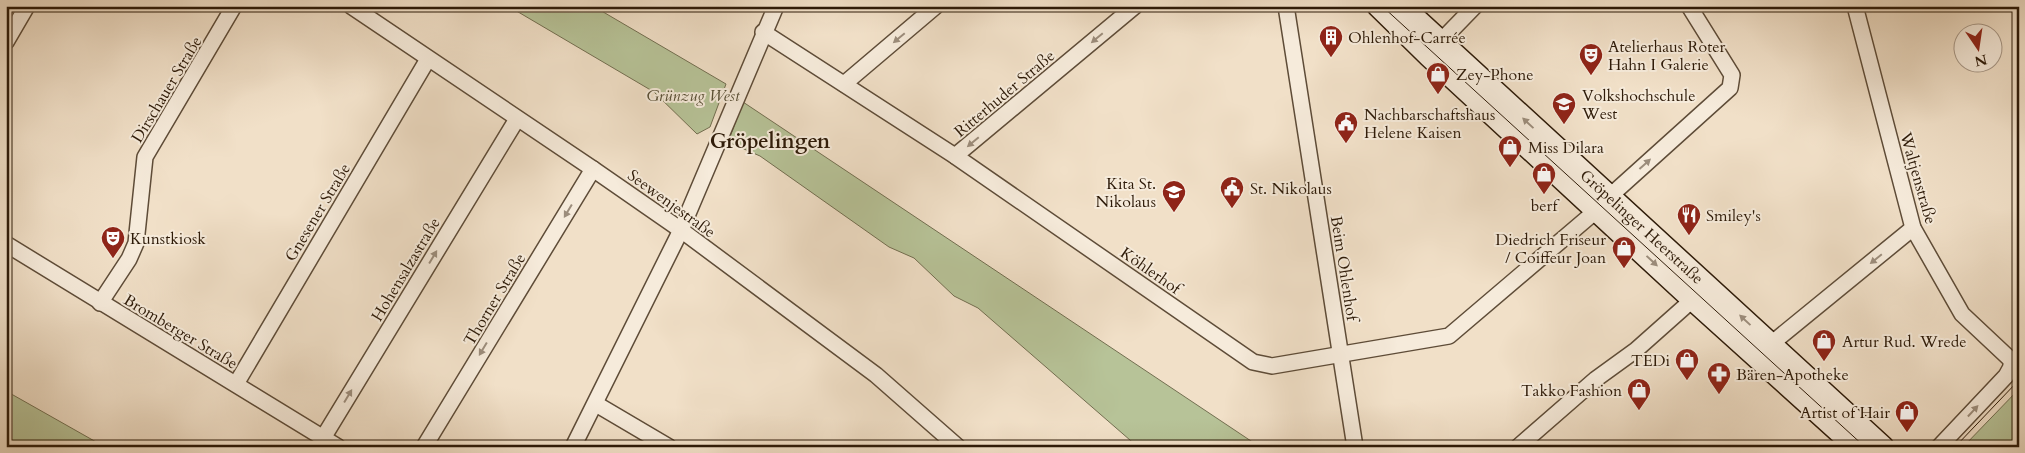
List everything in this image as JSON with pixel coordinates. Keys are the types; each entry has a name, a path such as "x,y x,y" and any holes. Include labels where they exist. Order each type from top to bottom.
{"main road":[{"name":"Gröpelinger Heerstraße","path":"1378,6 1436,63 1603,203"},
{"name":"Gröpelinger Heerstraße","path":"1402,6 1603,203 1700,292 1856,447"},
{"name":"Gröpelinger Heerstraße","path":"1700,292 1771,344 1883,447"}],"street":[{"path":"6,42 27,6"},
{"name":"Dirschauer Straße","path":"100,303 129,259 136,243 145,157 234,6"},
{"name":"Seewenjestraße","path":"351,6 681,230 876,375 958,447"},
{"path":"573,447 681,230 776,6"},
{"path":"844,84 936,6"},
{"name":"Ritterhuder Straße","path":"764,32 955,156 1135,6"},
{"name":"Beim Ohlenhof","path":"1286,6 1355,447"},
{"path":"1440,42 1475,6"},
{"name":"Köhlerhof","path":"955,156 1254,362 1272,366 1448,336 1603,203 1730,88 1732,75 1690,6"},
{"name":"Waltjenstraße","path":"1855,6 1913,228 1962,314 2011,360 2011,367 2006,376 1939,447"},
{"name":"Gnesener Straße","path":"236,384 428,59"},
{"name":"Hohensalzastraße","path":"323,438 517,119"},
{"name":"Thorner Straße","path":"424,447 593,169"},
{"path":"1771,344 1913,228"},
{"name":"Bromberger Straße","path":"6,244 338,447"},
{"path":"1518,447 1596,378 1636,350 1700,292"},
{"path":"596,404 669,447"}],"green space":[{"name":"Grünzug West","path":"508,6 593,6 726,84 710,127 697,134 654,92"},
{"path":"743,102 1260,447 1138,447 978,308 954,296 914,258 889,247 760,156 728,142"},
{"path":"2019,389 2019,447 1963,447"},
{"path":"6,391 105,447 6,447"}],"tram line":[{"path":"1382,6 1865,447"},
{"path":"1955,447 2019,380"}],"place":[{"name":"Ohlenhof-Carrée","path":"1331,58"},
{"name":"Atelierhaus Roter Hahn I Galerie","path":"1591,76"},
{"name":"Zey-Phone","path":"1438,95"},
{"name":"Volkshochschule West","path":"1564,125"},
{"name":"Nachbarschaftshaus Helene Kaisen","path":"1346,144"},
{"name":"Miss Dilara","path":"1510,168"},
{"name":"berf","path":"1544,195"},
{"name":"St. Nikolaus","path":"1232,209"},
{"name":"Kita St. Nikolaus","path":"1174,213"},
{"name":"Smiley's","path":"1689,236"},
{"name":"Kunstkiosk","path":"113,259"},
{"name":"Diedrich Friseur / Coiffeur Joan","path":"1624,269"},
{"name":"Artur Rud. Wrede","path":"1824,362"},
{"name":"TEDi","path":"1687,381"},
{"name":"Bären-Apotheke","path":"1719,395"},
{"name":"Takko Fashion","path":"1639,411"},
{"name":"Artist of Hair","path":"1907,433"}],"district":[{"name":"Gröpelingen","path":"770,141"}]}
